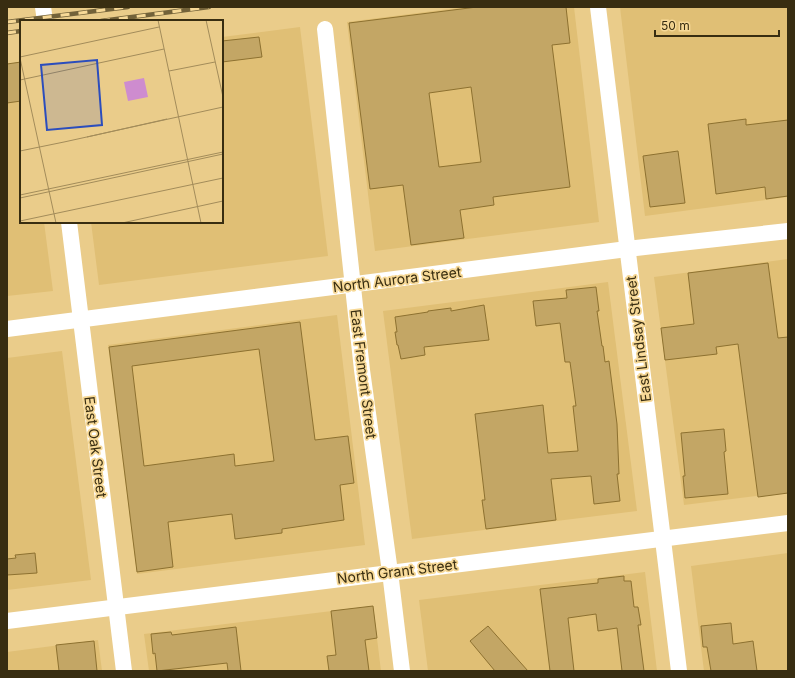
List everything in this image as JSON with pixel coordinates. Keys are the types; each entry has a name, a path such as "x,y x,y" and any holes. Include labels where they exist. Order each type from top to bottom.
{"street":[{"path":"43,7 45,20"},
{"name":"East Lindsay Street","path":"598,7 679,671"},
{"name":"East Fremont Street","path":"325,29 362,370 402,671"},
{"name":"East Oak Street","path":"69,223 124,671"},
{"name":"North Aurora Street","path":"7,329 627,249 788,231"},
{"name":"North Grant Street","path":"7,621 788,523"}],"shaded area":[{"path":"465,7 574,7 599,222 375,251 347,22"},
{"path":"620,7 788,7 788,197 645,216"},
{"path":"300,27 328,256 99,285 91,223 223,223 223,37"},
{"path":"20,62 20,223 44,223 53,291 7,296 7,64"},
{"path":"788,259 788,492 684,505 654,277"},
{"path":"608,282 637,511 412,539 383,311"},
{"path":"337,315 365,545 137,574 108,345"},
{"path":"62,351 91,580 7,590 7,358"},
{"path":"788,553 788,671 704,671 691,566"},
{"path":"645,572 657,671 428,671 419,600"},
{"path":"373,606 381,671 149,671 144,634"},
{"path":"98,640 102,671 7,671 7,652"}],"building":[{"path":"477,7 566,7 570,43 552,45 570,187 493,197 494,205 460,210 464,238 411,245 403,185 370,189 349,23","holes":["471,87 481,162 439,167 429,93"]},
{"path":"259,37 262,57 223,62 223,41"},
{"path":"20,62 20,101 7,103 7,64"},
{"path":"746,119 746,125 788,120 788,196 766,199 765,187 716,194 708,124"},
{"path":"678,151 685,203 650,207 643,156"},
{"path":"768,263 778,338 788,337 788,493 758,497 738,344 716,347 717,354 665,360 661,328 694,324 688,273"},
{"path":"596,287 599,311 597,311 602,346 605,362 609,361 617,424 619,474 617,474 620,501 594,504 591,476 551,479 556,520 486,529 482,500 485,500 475,414 543,405 548,453 578,451 573,406 576,406 570,362 565,362 560,323 536,326 533,301 567,298 566,290"},
{"path":"484,305 489,340 424,347 425,355 401,359 395,332 397,332 395,317 451,308 451,311"},
{"path":"300,322 315,440 348,436 354,483 340,485 344,520 282,529 282,533 235,539 232,514 168,522 173,567 137,572 109,347","holes":["259,349 274,461 235,466 234,454 144,466 132,366"]},
{"path":"724,429 726,451 724,452 728,494 685,498 683,476 685,476 681,433"},
{"path":"35,553 37,573 7,575 7,559 16,558 15,555"},
{"path":"624,576 624,581 631,581 634,607 638,607 641,625 638,625 644,671 622,671 617,628 598,631 596,614 568,618 574,671 550,671 540,589 598,583 598,579"},
{"path":"373,606 377,638 365,640 369,671 329,671 327,656 336,655 331,611"},
{"path":"731,623 733,644 753,641 757,671 711,671 707,647 703,647 701,626"},
{"path":"488,626 528,671 495,671 470,641"},
{"path":"236,627 241,671 228,671 227,663 157,671 155,653 153,654 151,634 171,632 172,635"},
{"path":"94,641 97,671 59,671 56,645"}],"railway":[{"path":"23,20 128,7"},
{"path":"109,20 209,7"},
{"path":"7,22 20,20"},
{"path":"7,33 20,31"}]}
